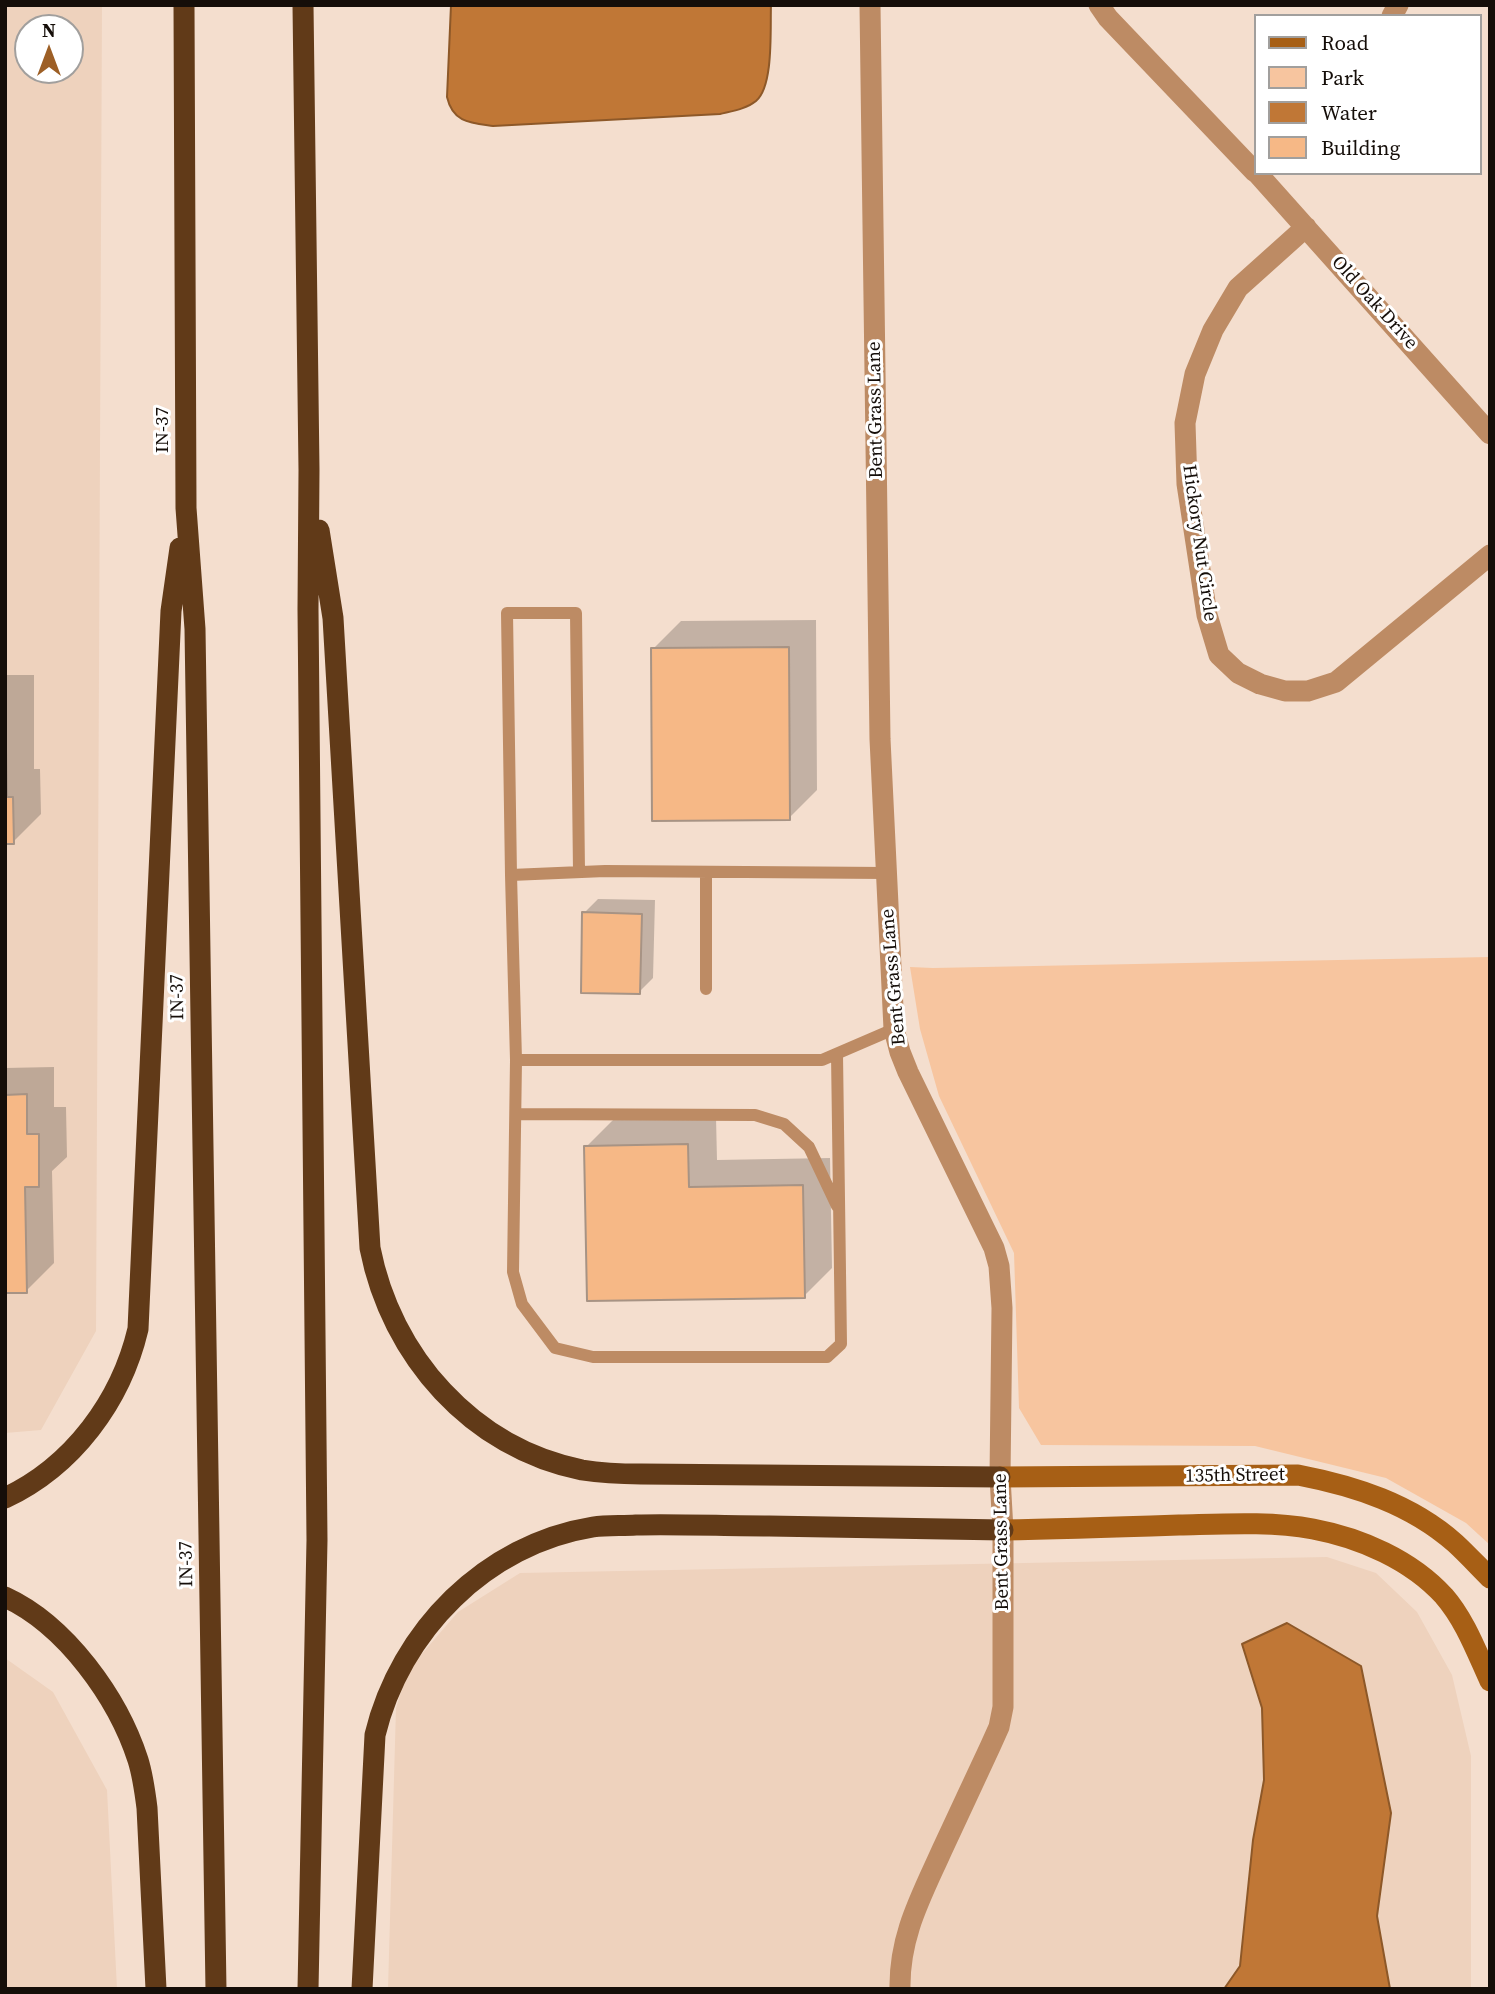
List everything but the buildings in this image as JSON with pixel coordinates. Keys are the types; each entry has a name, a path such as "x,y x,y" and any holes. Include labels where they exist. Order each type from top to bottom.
{"highway":[{"name":"IN-37","path":"184,5 186,508 196,643 216,1989"},
{"path":"303,5 317,1540 308,1989"},
{"path":"309,470 333,618 370,1248 375,1276 404,1342 443,1391 478,1424 529,1452 583,1470 641,1474 1000,1477"},
{"path":"5,1497 46,1474 72,1451 91,1428 124,1374 138,1329 172,611 186,508"},
{"path":"362,1989 375,1735 381,1710 411,1647 441,1610 476,1578 543,1541 596,1527 657,1525 1003,1530"},
{"path":"5,1597 35,1615 79,1657 103,1688 133,1745 144,1780 147,1808 156,1989"}],"street":[{"name":"Bent Grass Lane","path":"870,5 880,739 894,1029 908,1072 986,1229 999,1266 1002,1308 1000,1477 1004,1685 1001,1717 905,1936 900,1989"},
{"name":"Old Oak Drive","path":"1099,5 1108,18 1254,171"},
{"name":"Old Oak Drive","path":"1258,175 1490,433"},
{"name":"Hickory Nut Circle","path":"1306,227 1238,288 1213,330 1195,374 1185,423 1187,484 1207,615 1219,655 1238,673 1260,684 1285,691 1308,691 1336,682 1490,555"},
{"name":"135th Street","path":"1000,1477 1298,1475 1333,1482 1378,1496 1413,1514 1454,1542 1490,1578"},
{"path":"1003,1530 1275,1526 1313,1529 1363,1544 1405,1562 1445,1597 1467,1631 1490,1681"}],"lane":[{"path":"579,872 576,612 507,613 516,1060 513,1272 523,1304 555,1348 593,1357 827,1357 841,1344 836,1054"},
{"path":"706,872 706,989"},
{"path":"511,874 886,873"},
{"path":"516,1060 822,1060 894,1029"},
{"path":"516,1114 755,1115 784,1124 809,1147 839,1209"}],"shaded area":[{"path":"5,5 102,5 96,1331 41,1430 5,1433"},
{"path":"1327,1557 1376,1573 1417,1612 1452,1675 1471,1756 1471,1989 388,1989 396,1708 408,1670 458,1612 520,1573"},
{"path":"5,1658 53,1692 107,1790 117,1989 5,1989"}],"green space":[{"path":"1490,957 1490,1545 1466,1523 1386,1478 1255,1446 1041,1445 1019,1408 1014,1253 939,1096 920,1029 910,967"}],"water":[{"path":"451,5 771,5 770,56 766,83 762,94 752,104 720,114 493,126 470,122 458,117 447,97"},
{"path":"1287,1623 1361,1666 1391,1813 1377,1916 1390,1989 1224,1989 1240,1966 1253,1840 1264,1780 1262,1708 1242,1644"}]}
